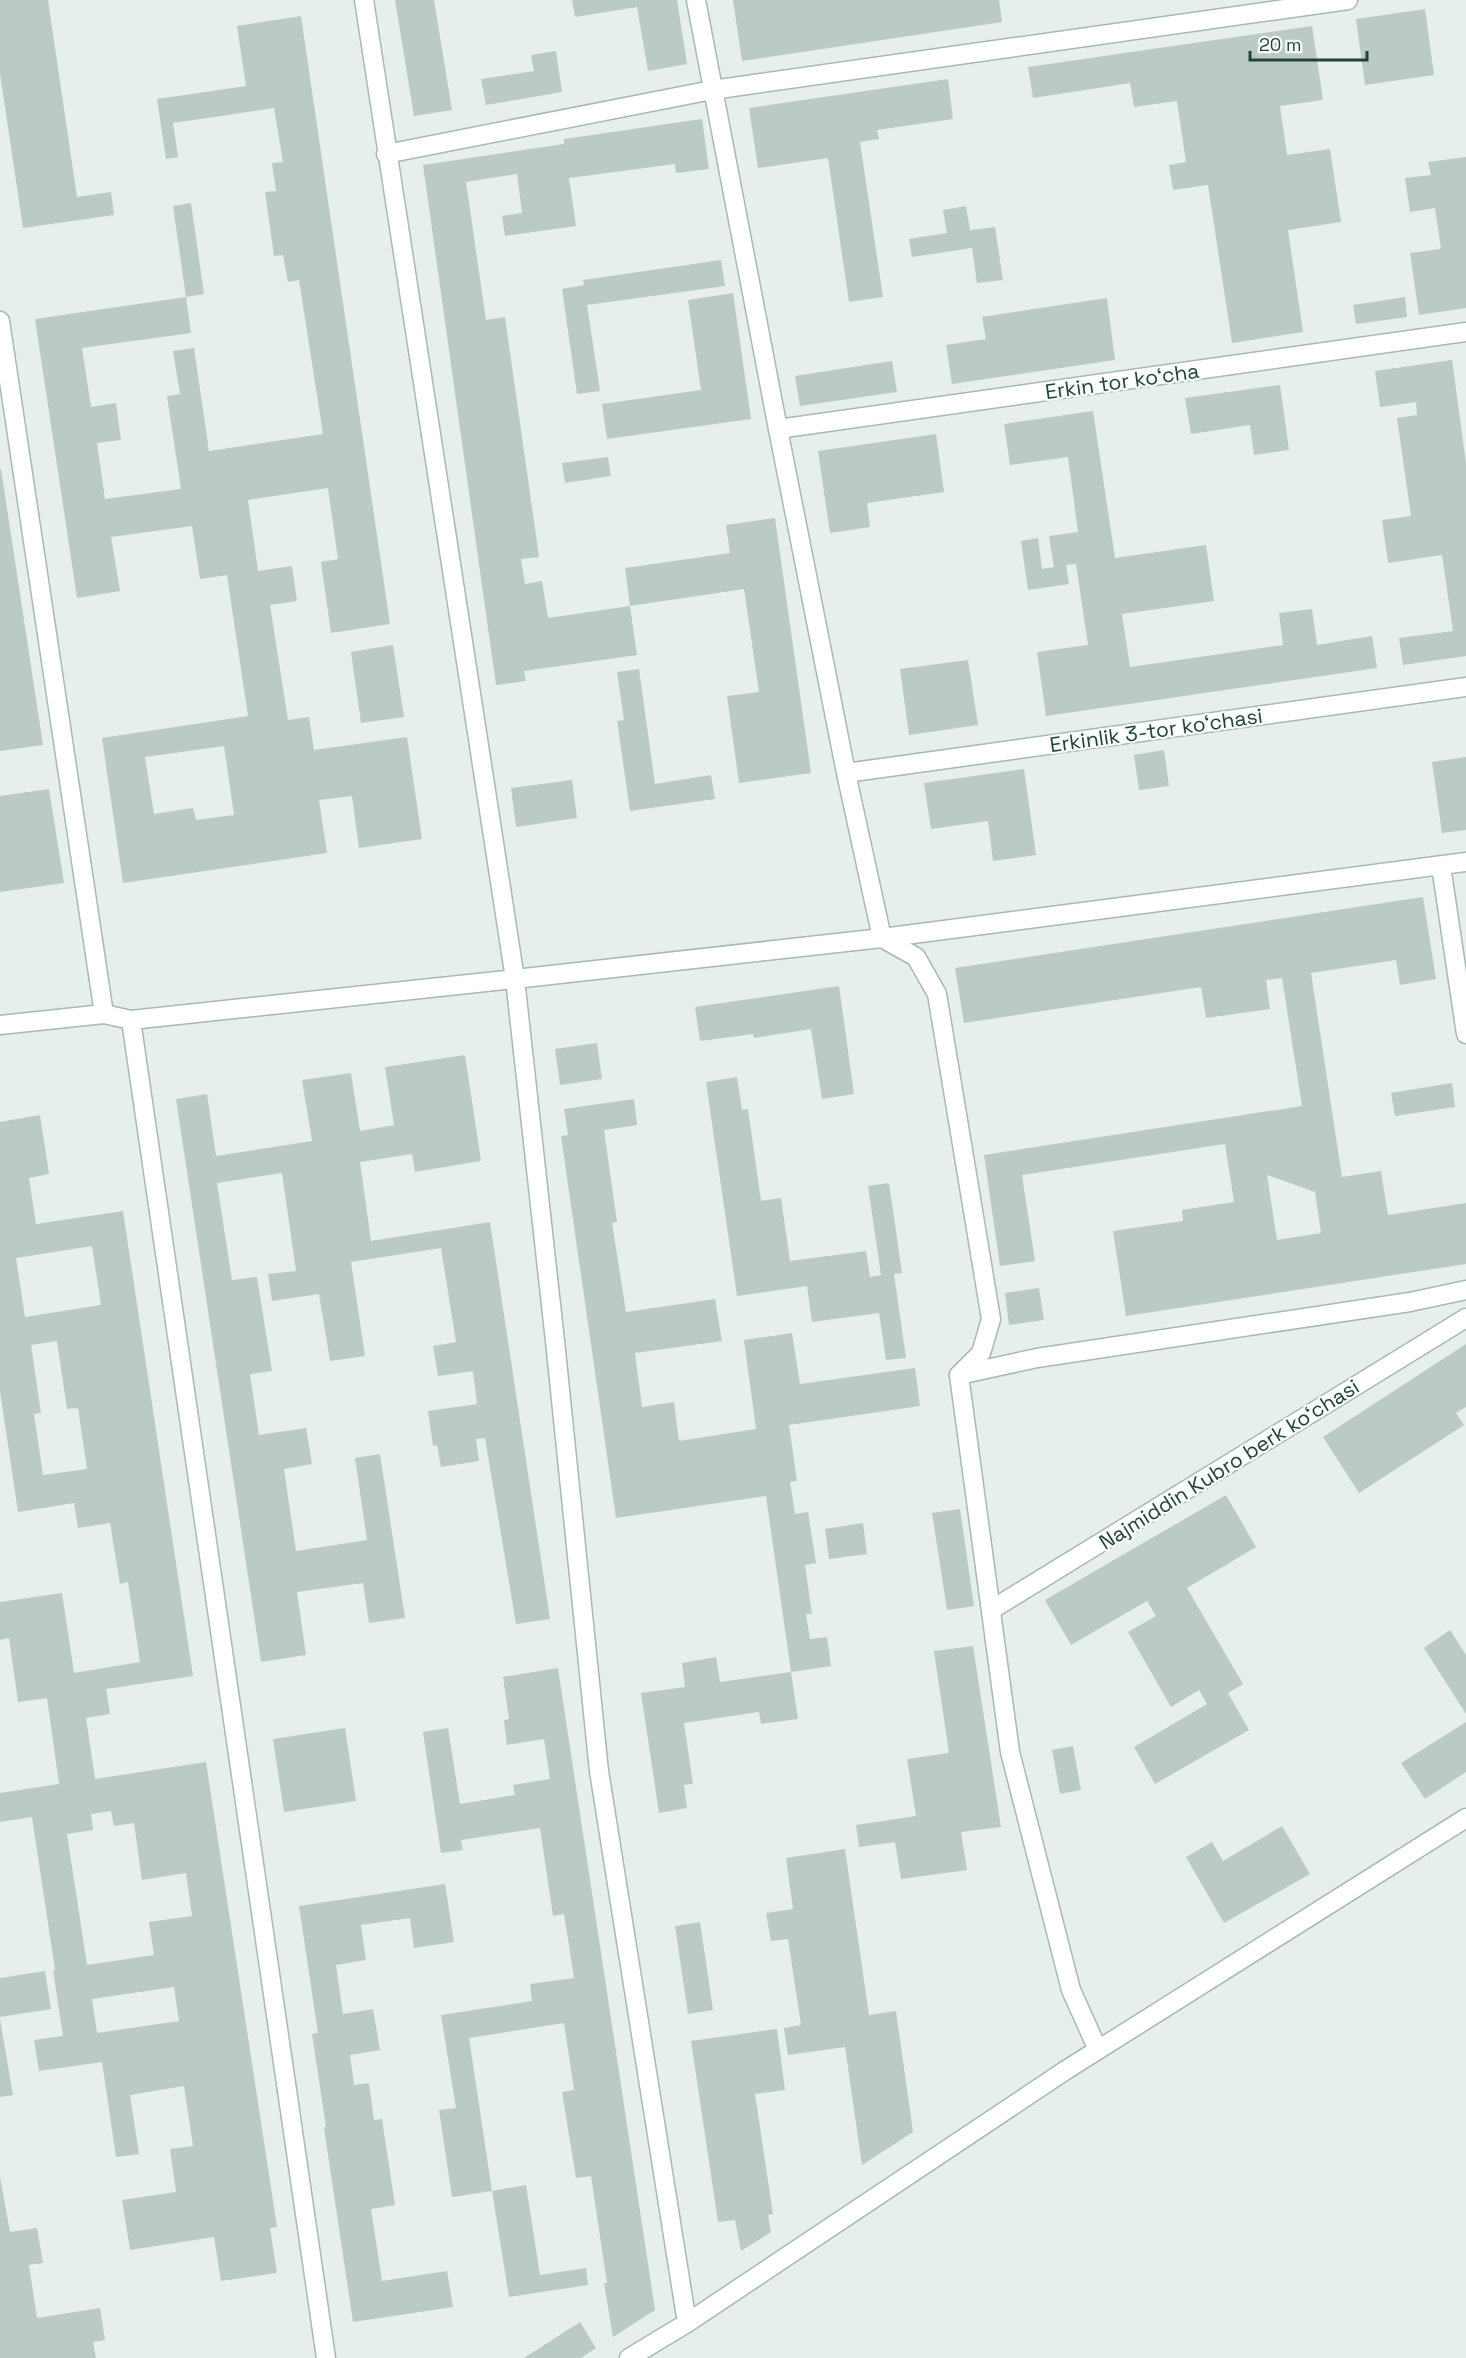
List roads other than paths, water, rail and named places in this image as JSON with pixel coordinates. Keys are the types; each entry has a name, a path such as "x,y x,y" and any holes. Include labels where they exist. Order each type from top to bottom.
{"street":[{"path":"364,0 515,980 555,1341 598,1771 687,2323"},
{"path":"696,0 846,773 882,938 916,957 937,994 991,1319 981,1353 959,1375"},
{"path":"386,154 712,90 1348,0"},
{"path":"0,321 104,1014"},
{"name":"Erkin tor koʻcha","path":"778,429 1466,332"},
{"name":"Erkinlik 3-tor koʻchasi","path":"846,773 1466,687"},
{"path":"0,1025 104,1014 131,1020 515,980 882,938 1466,862"},
{"path":"1441,866 1466,1034"},
{"path":"131,1020 326,2358"},
{"path":"959,1375 1037,1358 1410,1302 1466,1290"},
{"name":"Najmiddin Kubro berk koʻchasi","path":"991,1610 1466,1318"},
{"path":"959,1375 1010,1752 1071,1990 1098,2050"},
{"path":"629,2358 687,2323 1066,2070 1466,1818"}]}
